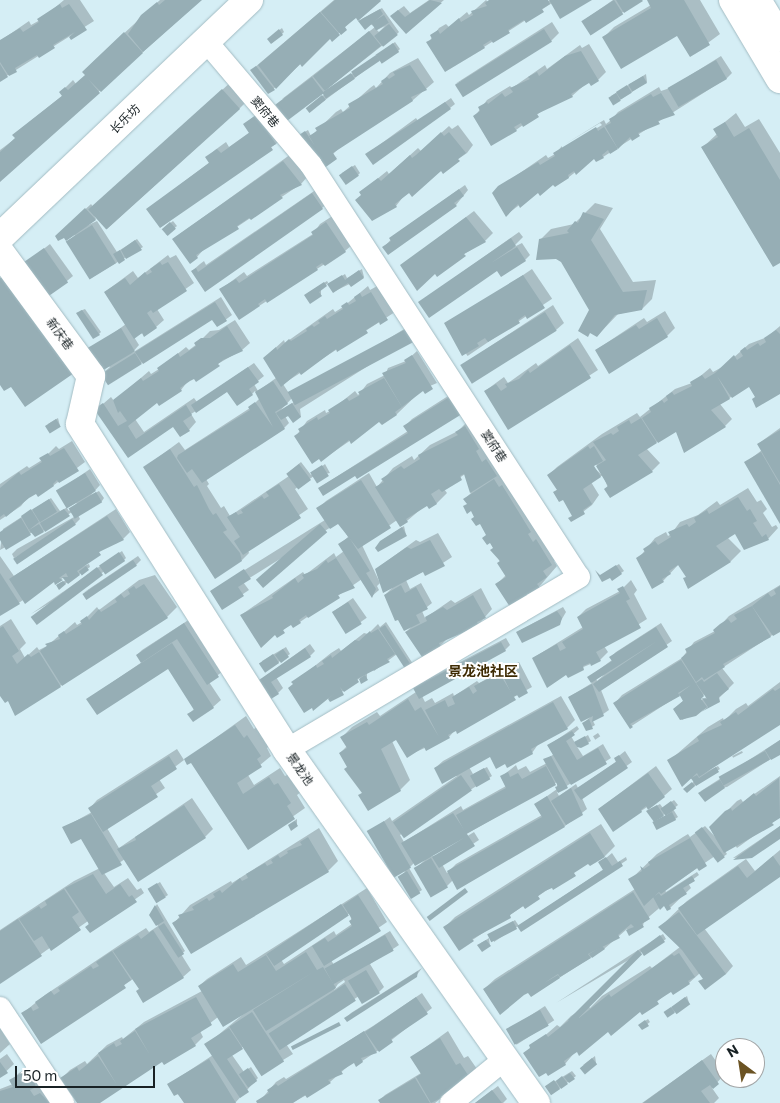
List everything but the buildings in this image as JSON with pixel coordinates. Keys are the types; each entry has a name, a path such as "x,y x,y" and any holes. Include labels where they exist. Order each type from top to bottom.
{"street":[{"name":"长乐坊","path":"0,237 249,0"},
{"path":"733,0 780,79"},
{"path":"757,0 780,38"},
{"name":"窦府巷","path":"206,42 311,165 579,577 286,750"},
{"name":"新庆巷","path":"0,252 91,376 80,424"},
{"name":"景龙池","path":"80,424 286,750 536,1103"},
{"path":"0,1008 62,1103"},
{"path":"451,1103 505,1059"}],"district":[{"name":"景龙池社区","path":"483,671"}]}
